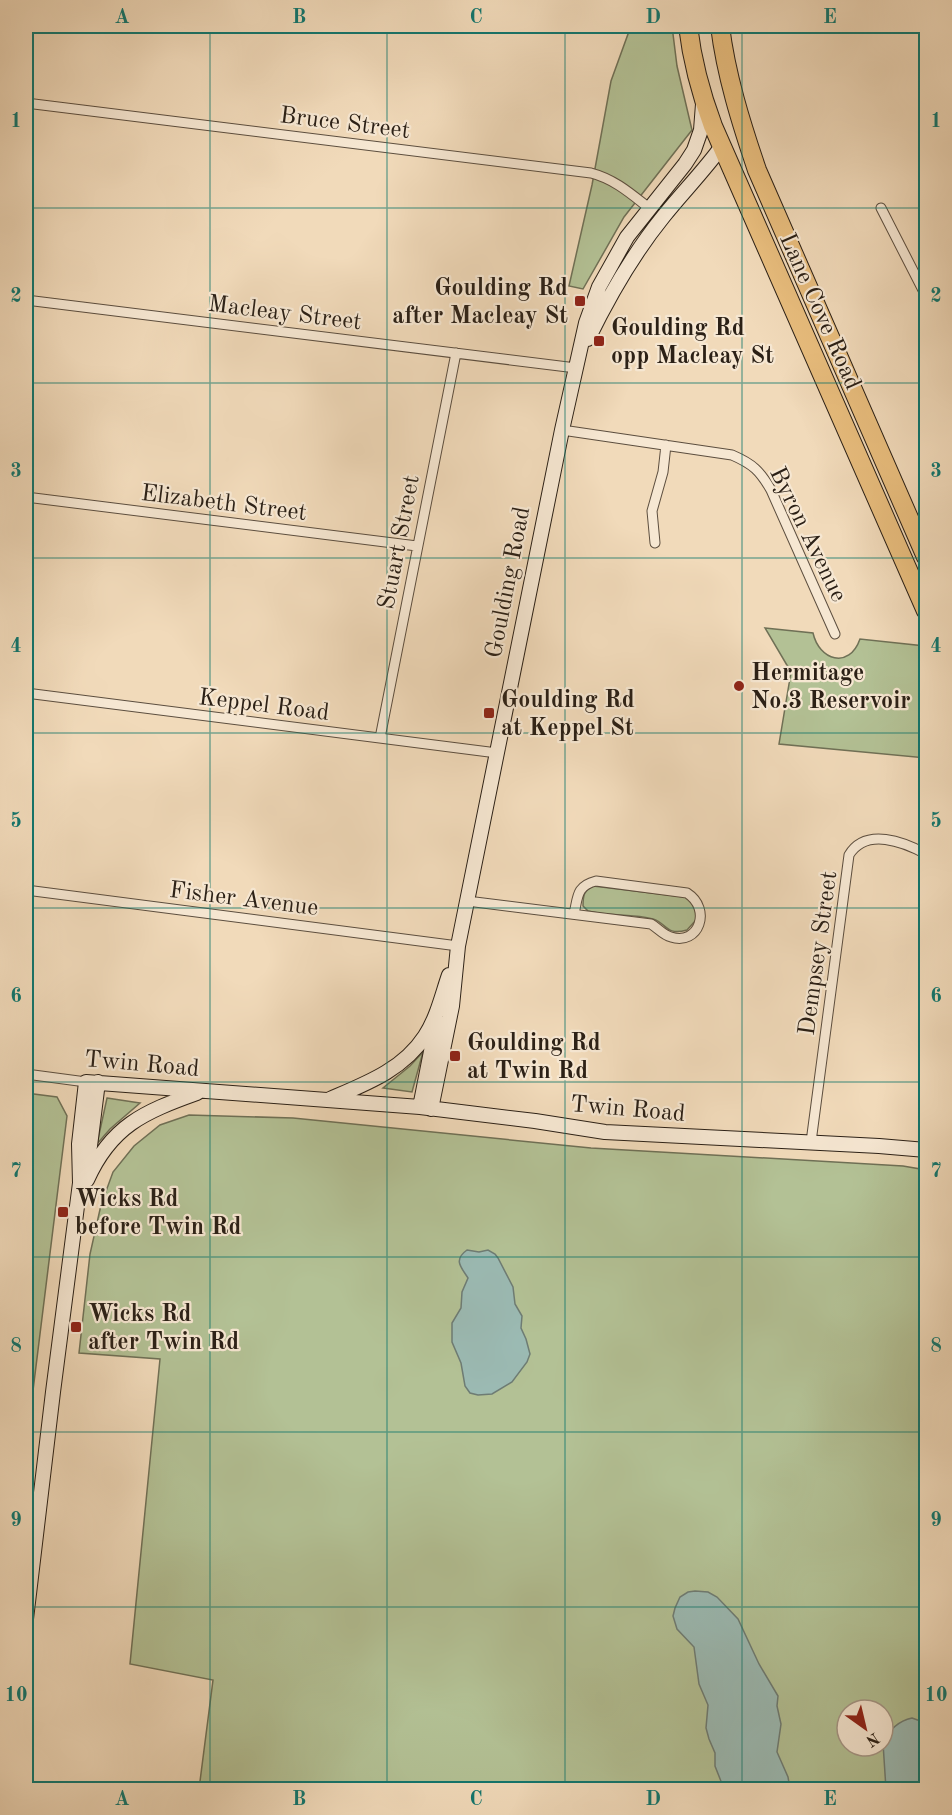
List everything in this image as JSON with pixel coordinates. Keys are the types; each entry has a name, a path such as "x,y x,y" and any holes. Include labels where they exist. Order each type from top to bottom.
{"highway":[{"name":"Lane Cove Road","path":"688,26 702,97 722,147 927,611"},
{"name":"Lane Cove Road","path":"720,26 727,69 744,133 758,170 927,557"},
{"name":"Goulding Road","path":"722,147 728,129 727,69"}],"main road":[{"name":"Goulding Road","path":"425,1108 452,1006 458,946 562,430 586,323 599,287 627,237 686,164 694,150 701,130 704,109 702,97"},
{"name":"Goulding Road","path":"576,368 595,325 631,261 662,218 722,147"},
{"path":"649,208 662,218"},
{"name":"Goulding Road","path":"399,1064 425,1035 440,1004 458,946"},
{"path":"425,1108 440,1004"},
{"name":"Twin Road","path":"328,1100 370,1082 399,1064"},
{"path":"26,1619 80,1183 90,1146 92,1082"},
{"name":"Twin Road","path":"92,1082 425,1108 605,1132 927,1150"},
{"path":"78,1202 89,1175 101,1155 121,1131 154,1109 203,1090"}],"street":[{"name":"Bruce Street","path":"26,103 591,173 618,184 649,208"},
{"path":"881,208 927,296"},
{"name":"Macleay Street","path":"26,300 576,368"},
{"name":"Stuart Street","path":"380,738 456,353"},
{"name":"Byron Avenue","path":"562,430 732,455 749,462 762,474 771,490 836,634"},
{"path":"655,543 652,511 663,472 666,445"},
{"name":"Elizabeth Street","path":"26,497 417,546"},
{"name":"Keppel Road","path":"26,693 497,753"},
{"name":"Dempsey Street","path":"811,1142 849,855 861,842 872,839 906,843 927,854"},
{"path":"467,901 574,915 651,924 672,938 690,935 697,930 701,918 697,902 687,893 596,880 581,887 574,915"},
{"name":"Fisher Avenue","path":"26,890 458,946"},
{"name":"Twin Road","path":"26,1074 92,1082"}],"green space":[{"path":"628,26 672,26 677,66 692,130 624,217 583,289 569,286 592,185 611,81 628,34"},
{"path":"765,628 813,633 821,650 835,658 849,655 860,639 925,646 926,758 779,744 791,672"},
{"path":"593,886 685,897 694,907 696,920 687,930 674,931 653,919 588,911 583,906 584,896"},
{"path":"423,1052 412,1092 383,1088 410,1066"},
{"path":"26,1093 57,1097 67,1116 26,1447"},
{"path":"107,1098 140,1103 110,1129 97,1144"},
{"path":"189,1115 293,1118 591,1148 903,1166 926,1170 926,1789 199,1789 213,1680 130,1664 160,1359 79,1353 90,1254 101,1205 113,1172 134,1146 160,1125"}],"water":[{"path":"467,1250 479,1252 488,1250 498,1258 513,1287 515,1304 522,1316 521,1328 530,1354 527,1362 512,1382 492,1394 470,1393 465,1386 461,1363 452,1342 452,1323 461,1308 462,1292 468,1278 459,1260"},
{"path":"695,1591 708,1592 717,1597 738,1619 759,1664 778,1696 777,1706 781,1724 777,1752 788,1777 790,1789 724,1789 715,1766 715,1753 706,1728 708,1705 699,1684 694,1647 677,1629 673,1616 680,1597"},
{"path":"912,1718 926,1723 926,1789 886,1789 884,1758 895,1758 895,1726"}],"place":[{"name":"Goulding Rd after Macleay St","path":"580,301"},
{"name":"Goulding Rd opp Macleay St","path":"599,341"},
{"name":"Hermitage No.3 Reservoir","path":"739,686"},
{"name":"Goulding Rd at Keppel St","path":"489,713"},
{"name":"Goulding Rd at Twin Rd","path":"455,1056"},
{"name":"Wicks Rd before Twin Rd","path":"63,1212"},
{"name":"Wicks Rd after Twin Rd","path":"76,1327"}]}
